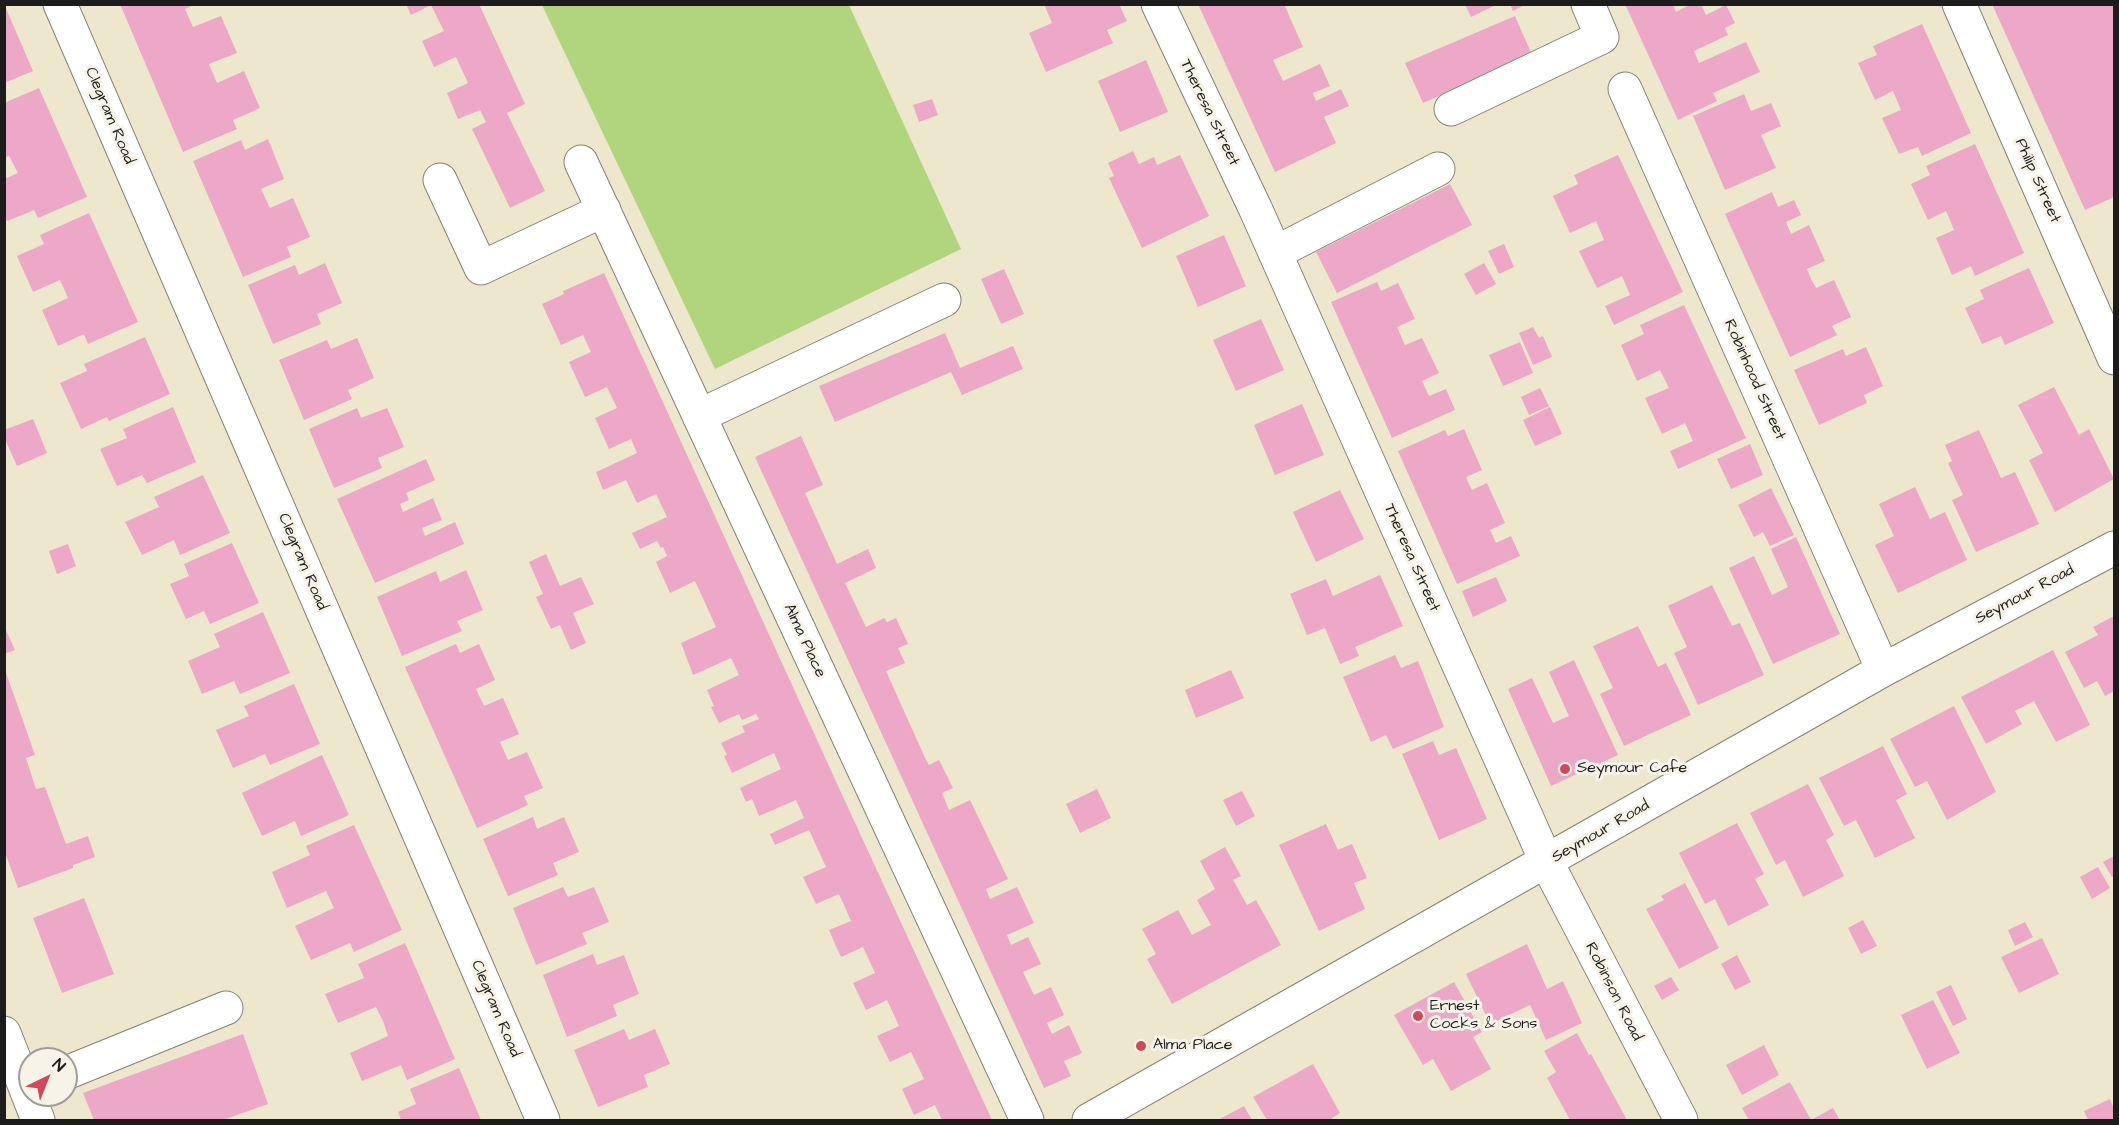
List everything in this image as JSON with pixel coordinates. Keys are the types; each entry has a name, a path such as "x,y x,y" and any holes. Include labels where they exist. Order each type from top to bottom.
{"street":[{"name":"Clegram Road","path":"60,4 543,1120"},
{"name":"Theresa Street","path":"1158,4 1275,253 1547,863"},
{"path":"1451,109 1602,37 1588,4"},
{"name":"Philip Street","path":"1959,4 2115,358"},
{"name":"Robinhood Street","path":"1626,89 1883,670"},
{"name":"Alma Place","path":"581,162 1027,1120"},
{"path":"1275,253 1438,169"},
{"path":"440,180 481,267 604,210"},
{"path":"699,416 944,300"},
{"name":"Seymour Road","path":"1089,1120 1547,863 1883,670 2115,548"},
{"name":"Robinson Road","path":"1547,863 1681,1120"},
{"path":"78,1068 226,1008"},
{"path":"4,1033 18,1065"}],"green space":[{"path":"542,5 849,5 961,249 715,369"}],"building":[{"path":"4,4 33,71 4,83"},
{"path":"120,4 195,4 185,9 193,27 221,16 237,53 209,64 217,83 244,71 260,108 233,120 237,129 183,152"},
{"path":"406,4 479,4 525,104 507,113 545,191 510,208 472,129 486,122 480,110 458,119 447,93 468,83 456,57 434,67 422,41 444,31 431,5 411,15"},
{"path":"1044,4 1119,4 1127,21 1107,30 1113,43 1046,72 1029,33 1052,23"},
{"path":"1198,4 1284,4 1303,47 1273,60 1283,81 1320,64 1330,86 1313,93 1316,101 1341,89 1349,106 1324,117 1336,143 1275,172"},
{"path":"1465,4 1498,4 1471,17"},
{"path":"1510,4 1526,4 1513,11"},
{"path":"1625,4 1673,4 1676,12 1691,4 1701,4 1706,15 1726,5 1735,23 1725,28 1728,35 1694,51 1699,63 1746,42 1760,72 1713,93 1717,101 1678,120"},
{"path":"1992,4 2114,4 2114,197 2085,210"},
{"path":"1515,16 1532,55 1423,103 1405,63"},
{"path":"1922,24 1971,133 1922,156 1918,147 1899,154 1882,118 1901,110 1893,91 1875,100 1858,63 1877,55 1873,46"},
{"path":"1146,60 1168,112 1120,132 1098,81"},
{"path":"39,88 87,197 38,218 34,210 7,221 4,215 4,179 18,173 9,156 4,158 4,103"},
{"path":"1744,94 1751,111 1771,103 1781,126 1761,135 1776,168 1725,190 1693,116"},
{"path":"932,99 938,115 919,122 913,105"},
{"path":"268,139 284,179 261,189 270,208 293,198 310,237 287,247 291,257 243,277 193,161 241,140 245,150"},
{"path":"1975,144 2024,253 1975,276 1971,266 1952,275 1936,238 1954,230 1946,211 1928,220 1911,184 1930,175 1926,166"},
{"path":"1133,151 1139,164 1154,157 1157,165 1180,155 1209,216 1142,248 1109,178 1114,176 1108,163"},
{"path":"1618,155 1683,292 1614,325 1605,306 1630,295 1622,276 1597,288 1579,251 1604,240 1596,221 1570,233 1553,196 1578,184 1574,175"},
{"path":"1450,184 1472,225 1337,293 1316,252"},
{"path":"1772,192 1778,207 1794,200 1801,215 1786,222 1791,234 1809,225 1825,261 1807,269 1811,279 1816,288 1834,280 1851,317 1832,326 1837,335 1790,357 1725,214"},
{"path":"89,213 138,322 88,344 84,334 58,346 42,310 68,298 60,280 33,292 17,256 44,244 40,235"},
{"path":"1224,235 1246,286 1198,307 1176,256"},
{"path":"1504,244 1514,267 1499,274 1488,251"},
{"path":"325,263 342,303 317,314 321,324 273,344 248,285 295,265 299,275"},
{"path":"1484,263 1496,284 1476,295 1464,274"},
{"path":"2029,268 2054,323 2005,345 2001,336 1982,344 1965,308 1984,299 1980,290"},
{"path":"1004,269 1024,314 1001,324 981,279"},
{"path":"604,273 992,1120 942,1120 935,1105 914,1115 902,1089 924,1079 911,1052 890,1062 877,1036 899,1026 887,1000 866,1010 853,983 875,973 863,947 841,957 829,930 851,921 839,894 816,904 803,877 826,867 809,830 775,845 770,834 804,818 796,800 759,816 752,799 746,802 740,788 781,769 774,753 732,773 724,756 727,755 721,743 745,732 742,726 759,719 756,714 742,720 739,714 719,723 711,707 714,706 707,690 739,675 731,658 693,675 681,643 716,627 695,581 670,593 656,562 667,556 663,547 661,548 657,541 640,549 632,533 667,517 656,494 637,503 626,480 603,490 596,472 637,453 631,439 609,449 595,418 617,408 607,387 585,397 569,362 591,352 583,335 561,345 542,304 564,294 563,291"},
{"path":"1377,282 1381,291 1398,283 1415,319 1397,327 1405,345 1422,338 1439,373 1422,381 1429,396 1446,389 1455,410 1392,438 1331,302"},
{"path":"1684,305 1746,438 1678,469 1670,451 1693,441 1685,423 1662,434 1645,398 1669,388 1660,370 1637,381 1621,345 1644,334 1640,325"},
{"path":"1261,319 1284,370 1236,391 1213,340"},
{"path":"1533,327 1539,338 1543,336 1552,357 1533,365 1519,333"},
{"path":"945,333 960,368 1013,346 1023,369 962,395 951,372 835,422 819,386"},
{"path":"145,337 170,394 109,421 107,417 81,429 60,383 87,371 84,364"},
{"path":"357,338 374,378 348,390 352,399 304,420 279,360 327,340 331,349"},
{"path":"1520,342 1533,373 1503,386 1489,355"},
{"path":"1866,347 1883,386 1864,395 1867,403 1819,425 1794,370 1843,349 1846,356"},
{"path":"2054,387 2079,435 2089,429 2114,479 2055,512 2029,460 2043,453 2018,405"},
{"path":"1540,388 1549,406 1529,415 1521,397"},
{"path":"1302,404 1324,455 1275,475 1254,425"},
{"path":"173,407 196,462 147,483 142,475 117,486 100,449 127,438 123,429"},
{"path":"1550,407 1562,434 1535,446 1523,420"},
{"path":"357,408 361,418 387,408 404,447 378,458 382,468 334,488 309,429"},
{"path":"33,419 47,453 17,466 4,437 4,430"},
{"path":"1464,429 1482,470 1466,477 1469,484 1472,490 1487,483 1505,523 1490,530 1496,543 1511,536 1520,556 1457,584 1398,451 1445,430 1448,436"},
{"path":"1979,430 2001,478 2015,472 2039,524 1976,552 1952,500 1963,495 1948,463 1952,461 1945,445"},
{"path":"801,436 823,485 805,493 837,564 868,549 876,568 845,583 866,627 884,618 887,622 896,618 908,644 898,648 905,663 886,671 926,760 929,765 939,760 953,788 942,793 949,810 970,800 1008,879 986,889 990,899 1017,887 1034,923 1007,935 1011,945 1028,937 1041,964 1023,972 1034,995 1051,987 1064,1015 1047,1023 1052,1034 1069,1025 1082,1053 1064,1061 1071,1076 1044,1088 755,457"},
{"path":"1750,444 1763,475 1731,489 1717,459"},
{"path":"426,459 435,480 406,493 409,500 400,504 403,512 433,498 442,520 422,528 425,536 455,522 464,544 375,583 337,499"},
{"path":"203,475 230,533 180,555 174,540 142,555 125,522 159,507 154,497"},
{"path":"1915,487 1930,519 1945,512 1967,560 1898,593 1875,545 1894,536 1879,504"},
{"path":"1771,488 1794,535 1770,546 1763,532 1754,537 1738,505"},
{"path":"1340,490 1364,539 1316,562 1293,512"},
{"path":"1796,537 1840,634 1773,664 1729,568 1754,556 1772,595 1788,587 1771,549"},
{"path":"232,543 259,603 210,624 204,611 186,619 170,584 189,576 184,564"},
{"path":"68,544 76,566 57,574 49,551"},
{"path":"546,554 560,586 581,577 594,604 573,613 586,643 571,650 560,625 551,629 536,597 543,594 529,562"},
{"path":"466,570 483,610 457,621 462,631 402,656 377,597 436,571 440,582"},
{"path":"1380,575 1403,626 1355,647 1359,656 1340,664 1325,628 1307,635 1290,594 1326,579 1333,596"},
{"path":"1496,577 1507,601 1473,617 1462,591"},
{"path":"1712,585 1732,626 1740,623 1764,675 1698,705 1674,653 1687,647 1668,606"},
{"path":"263,612 290,673 240,694 234,681 202,694 188,661 220,647 214,634"},
{"path":"2114,616 2114,691 2105,696 2097,681 2084,688 2065,652 2098,635 2093,627"},
{"path":"4,626 15,650 4,654"},
{"path":"1638,626 1658,667 1666,663 1691,715 1624,746 1600,694 1613,688 1593,646"},
{"path":"456,644 460,653 479,644 495,680 476,689 484,706 503,698 519,734 500,742 508,760 527,752 543,788 524,796 528,805 477,828 405,667"},
{"path":"2053,650 2090,725 2056,742 2034,701 2015,711 2022,724 1986,744 1961,697"},
{"path":"1395,655 1401,668 1418,661 1444,727 1393,749 1386,735 1371,742 1343,677"},
{"path":"1574,660 1618,755 1551,786 1508,689 1532,678 1553,723 1569,716 1549,672"},
{"path":"4,667 35,755 26,758 36,789 45,787 66,844 88,836 95,857 73,865 73,868 18,888 4,850"},
{"path":"1231,670 1244,698 1196,718 1185,690"},
{"path":"294,684 320,744 270,765 265,754 233,768 216,730 249,716 244,706"},
{"path":"1954,706 1996,792 1947,820 1927,781 1915,787 1890,739"},
{"path":"1433,741 1439,755 1456,748 1487,819 1439,840 1402,754"},
{"path":"1883,746 1907,794 1896,800 1915,838 1875,858 1856,820 1844,826 1819,778"},
{"path":"322,755 349,815 301,836 295,821 262,836 242,793"},
{"path":"1808,784 1834,835 1826,840 1844,876 1803,897 1785,860 1776,865 1750,813"},
{"path":"1097,789 1111,818 1080,833 1066,804"},
{"path":"1242,791 1255,816 1236,826 1223,800"},
{"path":"533,817 537,829 564,817 579,852 553,863 558,875 508,896 483,839"},
{"path":"1737,823 1764,874 1755,879 1769,905 1728,926 1715,899 1705,904 1679,853"},
{"path":"1326,824 1338,850 1352,844 1367,878 1354,883 1365,909 1319,931 1279,845"},
{"path":"354,825 402,930 354,952 350,943 311,960 295,926 334,908 326,891 287,908 272,872 310,855 306,846"},
{"path":"1225,847 1241,876 1233,880 1247,905 1256,900 1281,945 1172,1004 1147,959 1156,954 1142,929 1178,910 1192,935 1211,925 1197,900 1215,889 1200,861"},
{"path":"2114,856 2114,876 2112,877 2103,862"},
{"path":"2098,867 2110,888 2092,899 2080,877"},
{"path":"1685,883 1719,948 1679,969 1646,909 1664,900 1661,896"},
{"path":"563,887 568,897 594,887 609,922 582,933 587,944 536,965 513,908"},
{"path":"84,898 114,974 62,993 33,918"},
{"path":"1863,920 1877,946 1861,954 1848,928"},
{"path":"2025,922 2033,937 2015,946 2008,930"},
{"path":"2042,938 2059,974 2019,993 2001,957"},
{"path":"405,943 455,1059 407,1080 401,1065 362,1081 350,1053 388,1036 383,1021 376,1007 338,1023 325,994 364,978 358,964"},
{"path":"1527,944 1547,989 1563,981 1582,1023 1546,1040 1530,1005 1490,1024 1466,974"},
{"path":"593,954 597,965 624,955 639,994 613,1005 617,1016 567,1037 543,975"},
{"path":"1737,955 1751,982 1735,990 1721,964"},
{"path":"1671,977 1679,990 1662,1000 1654,986"},
{"path":"1454,982 1482,1032 1473,1037 1491,1069 1451,1091 1433,1059 1423,1065 1394,1015"},
{"path":"1951,985 1967,1019 1953,1026 1936,992"},
{"path":"1933,1000 1960,1053 1927,1069 1901,1015"},
{"path":"624,1029 629,1040 655,1029 670,1064 644,1075 648,1087 598,1107 574,1050"},
{"path":"1577,1033 1627,1120 1570,1120 1547,1078 1556,1072 1544,1051"},
{"path":"243,1034 268,1104 223,1120 94,1120 83,1093"},
{"path":"1764,1045 1779,1075 1742,1095 1726,1065"},
{"path":"1313,1064 1340,1113 1332,1118 1333,1120 1267,1120 1253,1097"},
{"path":"459,1068 481,1120 401,1120 398,1112 416,1104 410,1089"},
{"path":"1790,1082 1811,1120 1749,1120 1742,1108"},
{"path":"2110,1099 2114,1109 2114,1120 2088,1120 2084,1111"},
{"path":"1244,1106 1252,1120 1218,1120"},
{"path":"1833,1108 1840,1120 1811,1120"}],"place":[{"name":"Seymour Cafe","path":"1565,769"},
{"name":"Ernest Cocks & Sons","path":"1418,1016"},
{"name":"Alma Place","path":"1141,1046"}]}
